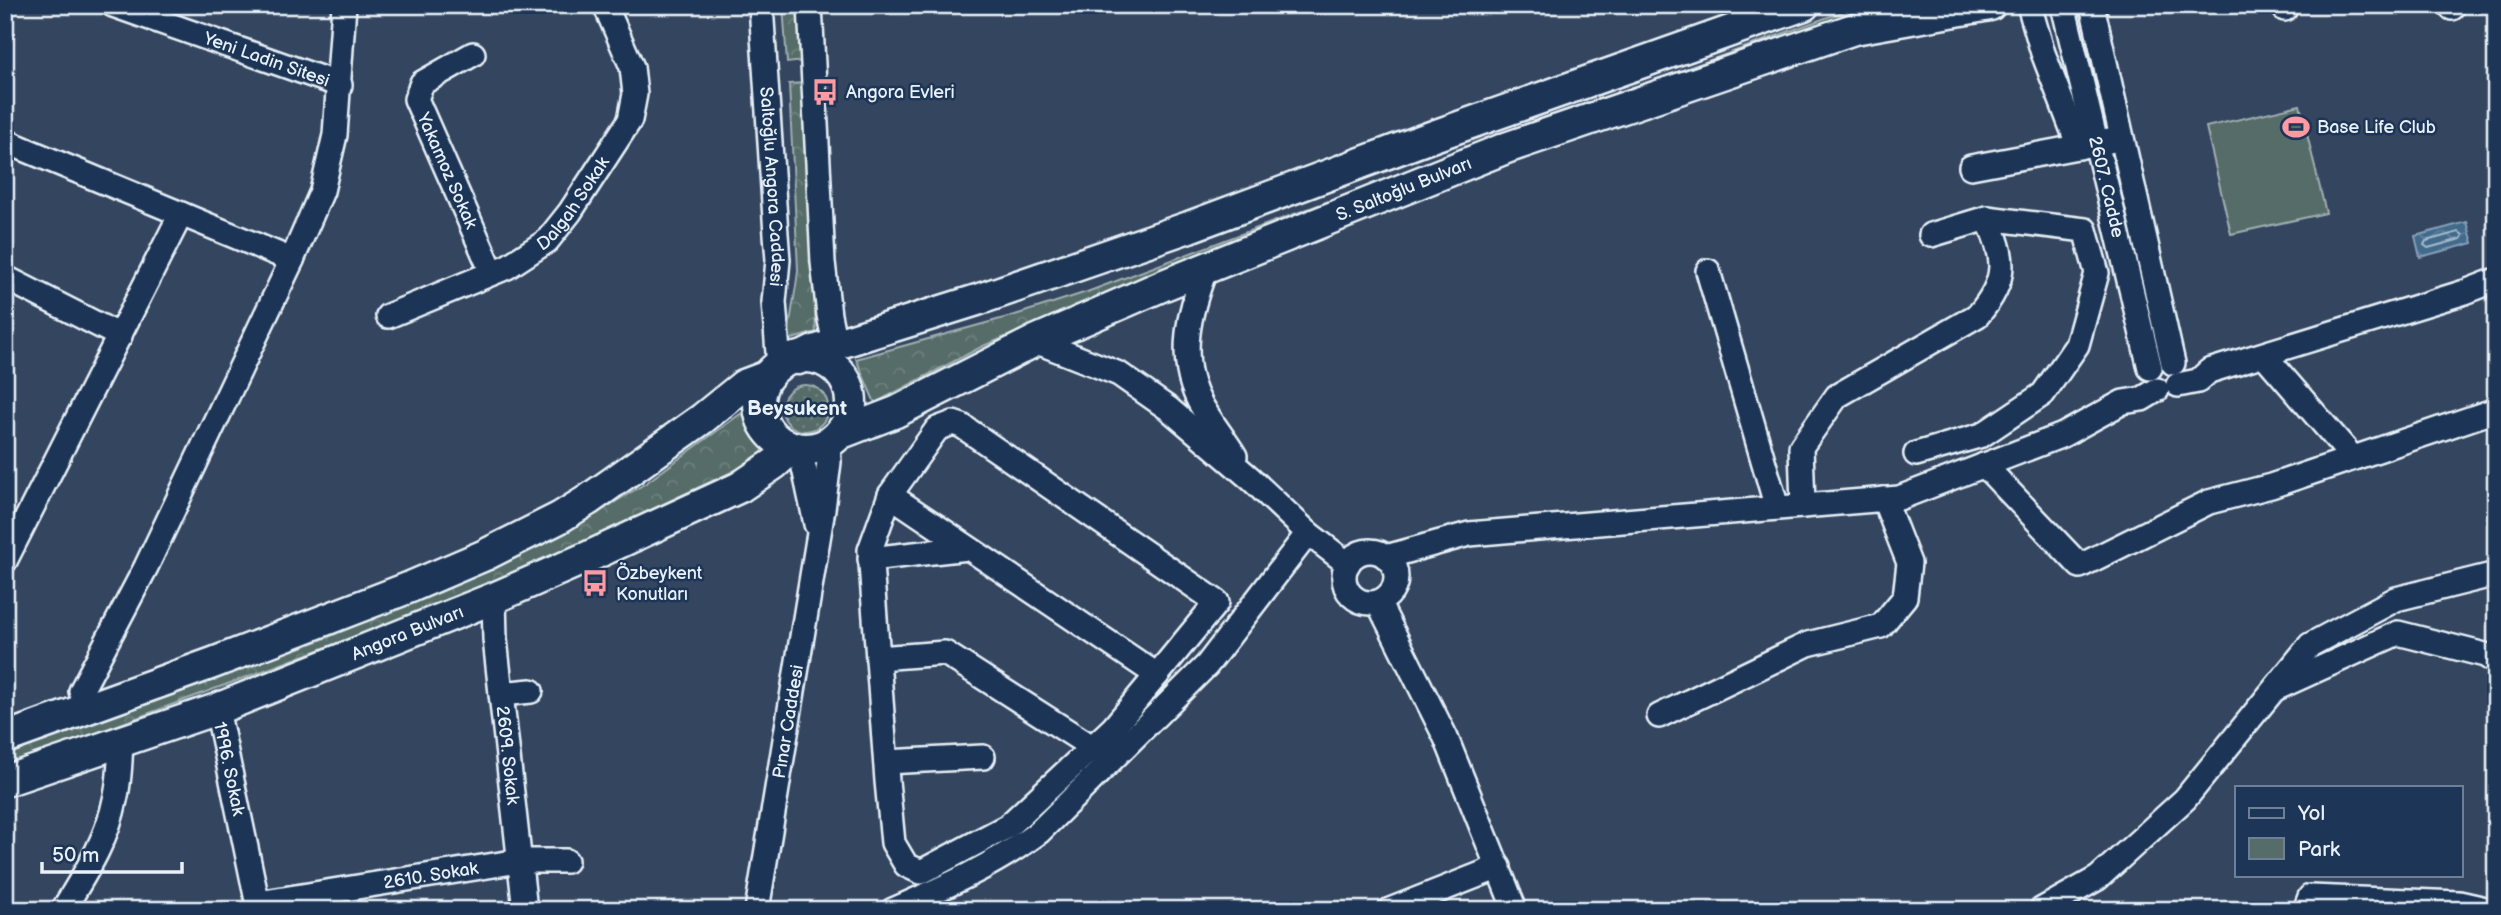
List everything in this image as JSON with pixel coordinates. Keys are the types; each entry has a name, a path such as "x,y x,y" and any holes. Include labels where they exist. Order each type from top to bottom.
{"main road":[{"name":"S. Saltoğlu Bulvarı","path":"782,367 835,344 977,300 1176,232 1428,138 1804,5"},
{"name":"S. Saltoğlu Bulvarı","path":"815,443 896,412 1035,341 1206,268 1506,148 1854,29 1990,5"},
{"path":"5,738 212,663 408,588 485,555 559,518 588,500 680,435 744,385 782,367 810,358 825,362 838,371 847,384 851,407 847,422 815,443 774,437 762,419 759,398 782,367"},
{"name":"Angora Bulvarı","path":"5,781 217,709 494,598 740,487 774,464 815,443"}],"street":[{"name":"Yeni Ladin Sitesi","path":"113,5 340,85"},
{"path":"86,709 81,691 146,567 292,260 321,191 335,135 344,5"},
{"name":"Dalgah Sokak","path":"388,316 507,267 547,241 570,212 630,120 635,94 632,67 604,5"},
{"name":"Saltoğlu Angora Caddesi","path":"761,5 778,260 774,302 782,367"},
{"path":"810,5 823,262 835,344"},
{"path":"2029,5 2043,53 2088,146"},
{"name":"2607. Cadde","path":"2063,5 2088,146 2164,376"},
{"name":"2607. Cadde","path":"2092,5 2122,138 2164,376"},
{"name":"Yakamoz Sokak","path":"472,54 422,83 416,99 492,272"},
{"path":"1971,167 2122,138"},
{"path":"5,141 292,260"},
{"path":"5,561 181,214"},
{"path":"1803,506 1801,447 1837,396 1978,315 1995,295 2003,261 1987,218"},
{"path":"1916,454 1982,435 2043,394 2077,345 2097,273 2085,230 1987,218 1931,235"},
{"path":"1206,268 1194,298 1186,335 1188,368 1199,400 1251,479"},
{"path":"1708,271 1777,508"},
{"path":"8,279 120,336"},
{"path":"1386,557 1469,534 1899,498 2063,435 2123,402 2134,384 2192,368 2209,372 2496,280"},
{"path":"1035,341 1119,374 1169,409 1251,479 1308,533 1348,564"},
{"path":"2265,355 2353,458"},
{"path":"1984,465 2080,566 2209,502 2271,485 2496,410"},
{"path":"921,872 1008,827 1113,727 1217,602 962,426 953,423 937,429 890,495 870,550 893,843 906,865 921,872 928,895"},
{"name":"Pınar Caddesi","path":"757,910 827,485 815,443"},
{"path":"890,495 1157,675"},
{"path":"1659,716 1808,643 1881,626 1905,597 1909,563 1884,499"},
{"path":"893,910 1014,851 1064,808 1207,666 1308,533"},
{"path":"870,559 968,548"},
{"path":"1370,551 1386,557 1395,570 1395,586 1391,593 1378,602 1360,602 1353,597 1344,581 1348,564 1361,553 1370,551"},
{"path":"2041,910 2098,878 2185,799 2310,645 2396,599 2496,574"},
{"name":"2609. Sokak","path":"494,598 495,639 525,910"},
{"path":"1378,602 1446,738 1515,910"},
{"path":"2274,690 2398,633 2484,654 2496,662"},
{"path":"878,657 945,653 1092,747"},
{"path":"501,694 531,691"},
{"name":"1996. Sokak","path":"217,709 258,906"},
{"path":"63,910 95,857 110,820 118,785 121,740"},
{"path":"886,762 983,757"},
{"name":"2610. Sokak","path":"258,906 519,861 566,861"},
{"path":"1390,910 1499,867"},
{"path":"2305,910 2310,897 2459,903 2490,910"}],"green space":[{"path":"783,5 800,5 803,61 787,63"},
{"path":"1861,5 1912,5 1101,299 983,346 875,403 856,359 1087,292 1507,134"},
{"path":"804,83 816,332 789,340 798,270 789,84"},
{"path":"2300,105 2326,213 2231,234 2206,127"},
{"path":"805,385 821,392 828,408 821,424 805,431 789,424 782,408 789,392"},
{"path":"743,412 768,455 573,546 426,610 5,767 5,755 326,638 515,557 581,523 646,483"}],"water":[{"path":"2467,222 2473,243 2420,257 2415,236"}],"place":[{"name":"Angora Evleri","path":"825,92"},
{"name":"Base Life Club","path":"2296,127"},
{"name":"Özbeykent Konutları","path":"595,583"}],"district":[{"name":"Beysukent","path":"797,408"}]}
